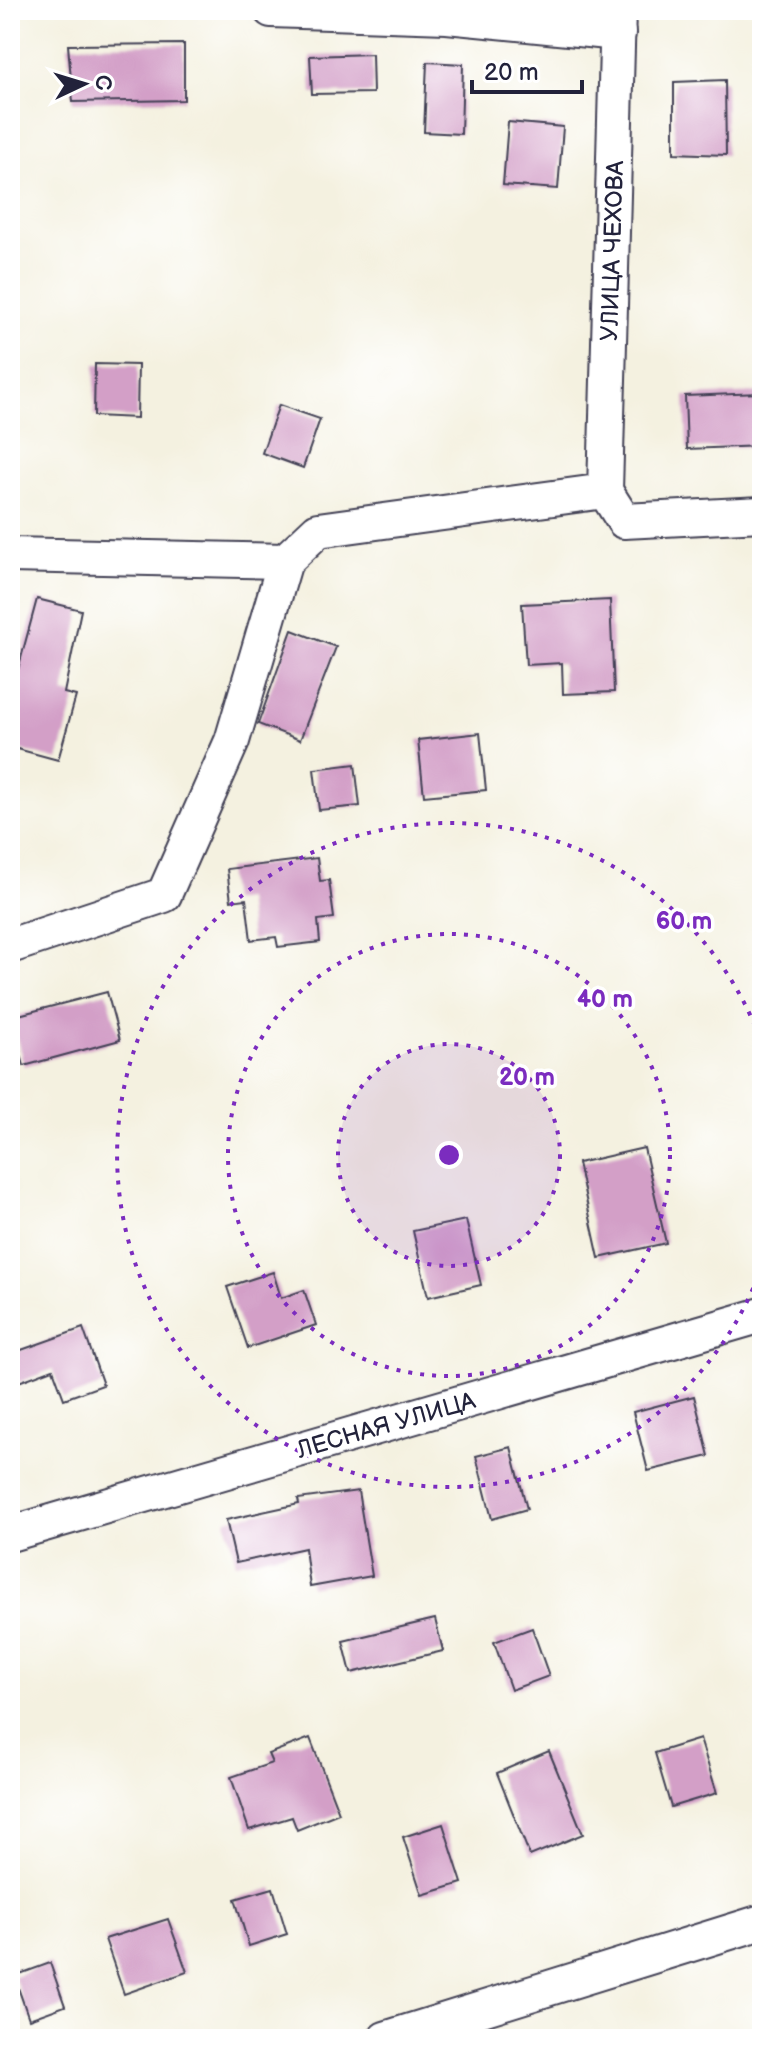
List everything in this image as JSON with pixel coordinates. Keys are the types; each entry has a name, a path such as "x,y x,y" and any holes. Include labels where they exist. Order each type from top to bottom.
{"street":[{"path":"271,10 618,21"},
{"name":"УЛИЦА ЧЕХОВА","path":"605,491 618,21"},
{"path":"10,946 164,895 232,741 285,561 318,530 605,491 624,521 762,514"},
{"path":"10,555 285,561"},
{"name":"ЛЕСНАЯ УЛИЦА","path":"10,1534 762,1315"},
{"path":"385,2039 762,1922"}],"building":[{"path":"184,44 184,100 73,102 68,45"},
{"path":"372,54 373,93 312,94 310,56"},
{"path":"427,62 463,64 461,134 424,132"},
{"path":"725,80 726,155 674,153 674,82"},
{"path":"508,122 563,127 558,189 503,185"},
{"path":"95,364 138,365 137,418 94,416"},
{"path":"760,393 762,446 687,449 685,396"},
{"path":"279,405 320,419 303,468 262,453"},
{"path":"37,599 81,610 64,693 76,696 58,760 10,747 10,699"},
{"path":"610,600 614,692 563,694 562,663 526,665 522,604"},
{"path":"292,630 336,647 300,740 258,724"},
{"path":"480,733 486,790 424,796 418,740"},
{"path":"355,764 360,806 319,810 314,769"},
{"path":"317,858 320,881 329,880 334,918 318,920 320,942 278,947 276,937 251,940 246,899 231,901 227,869"},
{"path":"107,992 120,1040 24,1066 11,1017"},
{"path":"644,1148 666,1243 599,1258 578,1163"},
{"path":"466,1220 481,1285 428,1297 413,1231"},
{"path":"273,1272 281,1298 304,1290 316,1325 248,1348 227,1287"},
{"path":"83,1328 103,1385 64,1399 53,1369 16,1383 10,1366 10,1354"},
{"path":"694,1396 709,1456 648,1471 633,1412"},
{"path":"511,1447 527,1509 492,1519 476,1456"},
{"path":"358,1491 372,1576 310,1587 305,1548 236,1563 226,1520 299,1504 298,1499"},
{"path":"435,1619 443,1651 351,1673 343,1641"},
{"path":"532,1628 549,1676 511,1690 494,1642"},
{"path":"310,1738 339,1813 297,1830 292,1817 249,1830 231,1777 272,1763 268,1754"},
{"path":"700,1739 717,1793 671,1807 655,1753"},
{"path":"549,1751 583,1834 530,1856 497,1773"},
{"path":"443,1824 462,1883 422,1895 403,1837"},
{"path":"273,1888 287,1934 249,1946 235,1899"},
{"path":"168,1919 187,1972 124,1994 105,1939"},
{"path":"50,1963 65,2006 29,2019 14,1976"}]}
